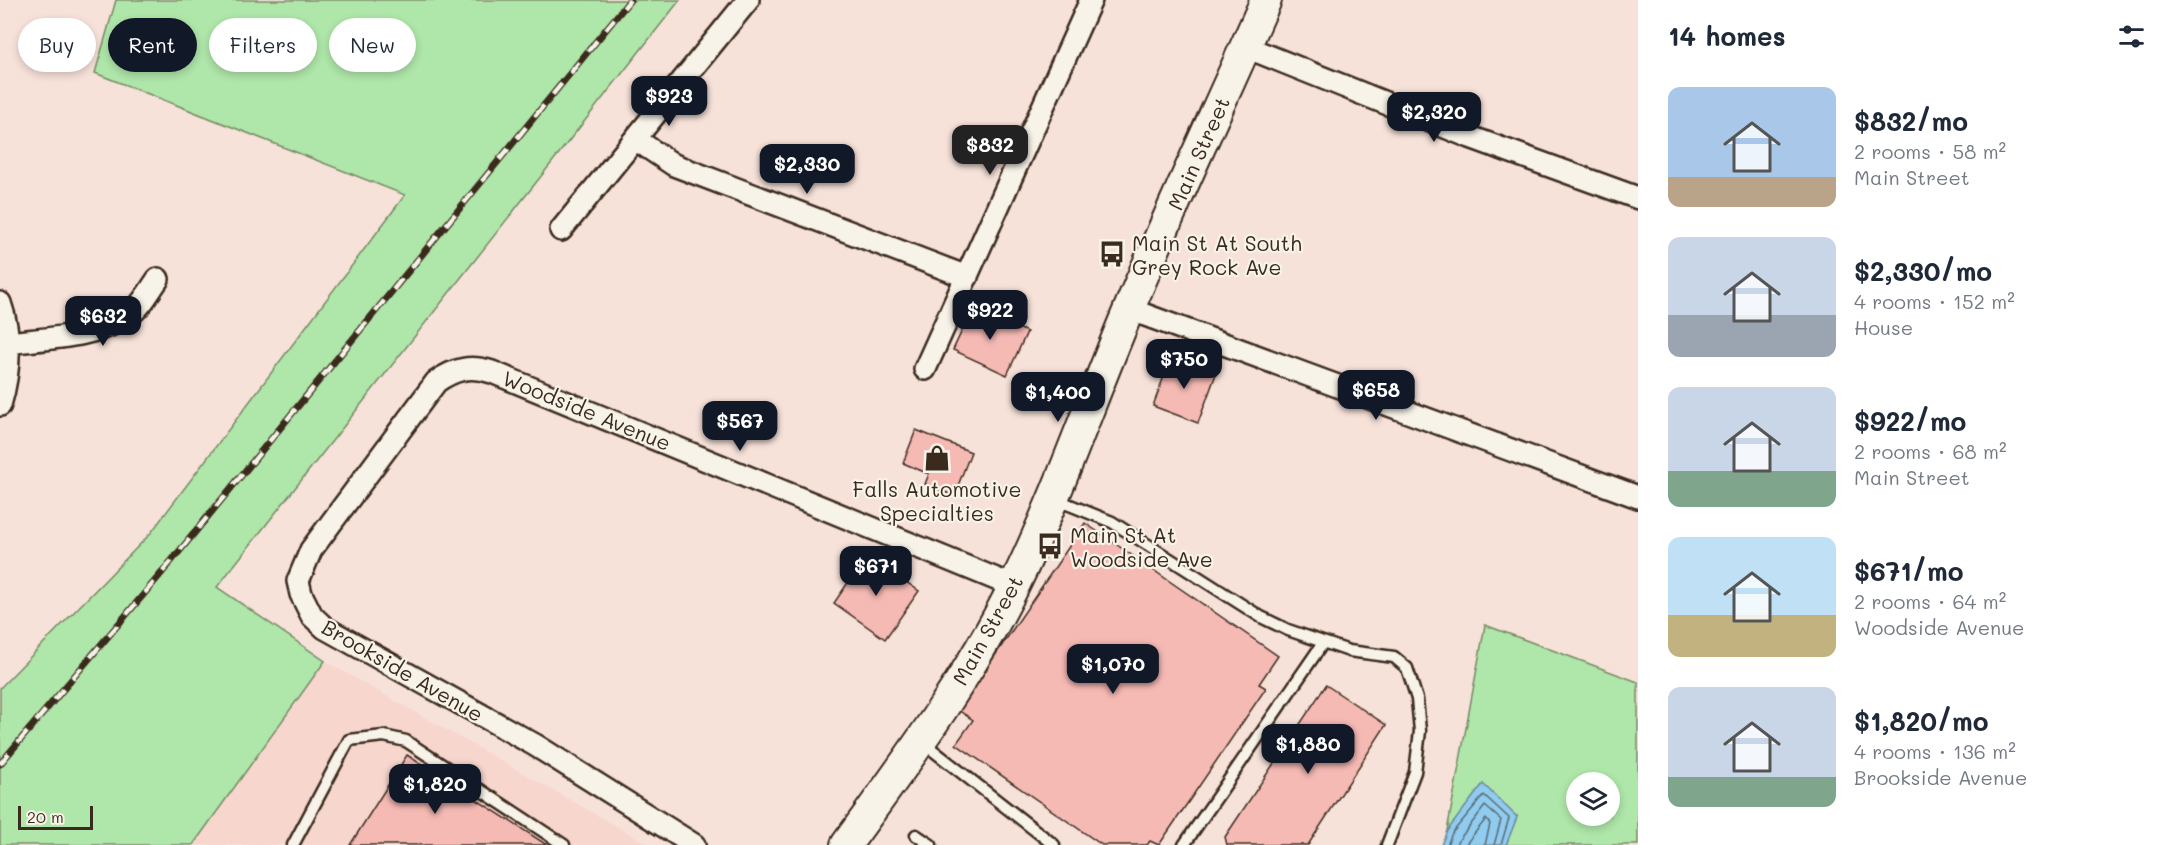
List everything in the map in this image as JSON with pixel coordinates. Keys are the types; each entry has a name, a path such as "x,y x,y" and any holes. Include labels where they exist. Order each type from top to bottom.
{"main road":[{"name":"Main Street","path":"846,845 921,741 975,656 1014,586 1054,499 1129,309 1266,0"}],"street":[{"path":"561,230 748,0"},
{"path":"925,369 1091,0"},
{"path":"1246,46 1470,137 1638,198"},
{"path":"635,139 674,165 967,276"},
{"path":"8,343 70,335 112,324 131,314 158,279"},
{"path":"0,303 7,323 8,343 6,384 0,405"},
{"path":"1129,309 1638,497"},
{"name":"Woodside Avenue","path":"457,369 480,368 492,372 1014,586"},
{"name":"Brookside Avenue","path":"457,369 436,382 422,399 311,549 298,581 301,594 312,616 345,641 536,746 694,845"}],"lane":[{"path":"1054,499 1112,522 1261,616 1323,643 1373,656 1394,657 1407,669 1417,699 1420,731 1415,772 1387,845"},
{"path":"1184,845 1323,643"},
{"path":"293,845 349,740 384,735 406,741 564,845"},
{"path":"921,741 1054,845"},
{"path":"916,835 931,845"}],"shaded area":[{"path":"325,661 650,845 193,845"}],"green space":[{"path":"116,0 680,0 217,587 325,661 193,845 0,845 0,688 150,534 405,195 95,73 108,28 108,72 197,72 197,18 111,18"},
{"path":"1485,625 1638,682 1638,845 1506,845 1517,816 1447,831"}],"water":[{"path":"1483,784 1517,817 1506,845 1441,845 1447,831"}],"building":[{"path":"973,307 1027,332 1007,375 953,350"},
{"path":"1171,357 1216,374 1198,423 1153,406"},
{"name":"Falls Automotive Specialties","path":"916,430 971,452 954,496 925,484 929,474 903,463"},
{"path":"1085,523 1278,656 1259,684 1266,688 1159,845 1150,841 1147,845 1102,845 956,744 973,720 958,710"},
{"path":"867,555 919,591 885,639 834,603"},
{"path":"1326,685 1386,725 1308,845 1227,845 1225,837"},
{"path":"407,755 547,845 350,845"}],"railway":[{"path":"0,764 160,575 630,0"}],"place":[{"name":"Main St At South Grey Rock Ave","path":"1112,254"},
{"name":"Falls Automotive Specialties","path":"937,458"},
{"name":"Main St At Woodside Ave","path":"1050,546"}]}
